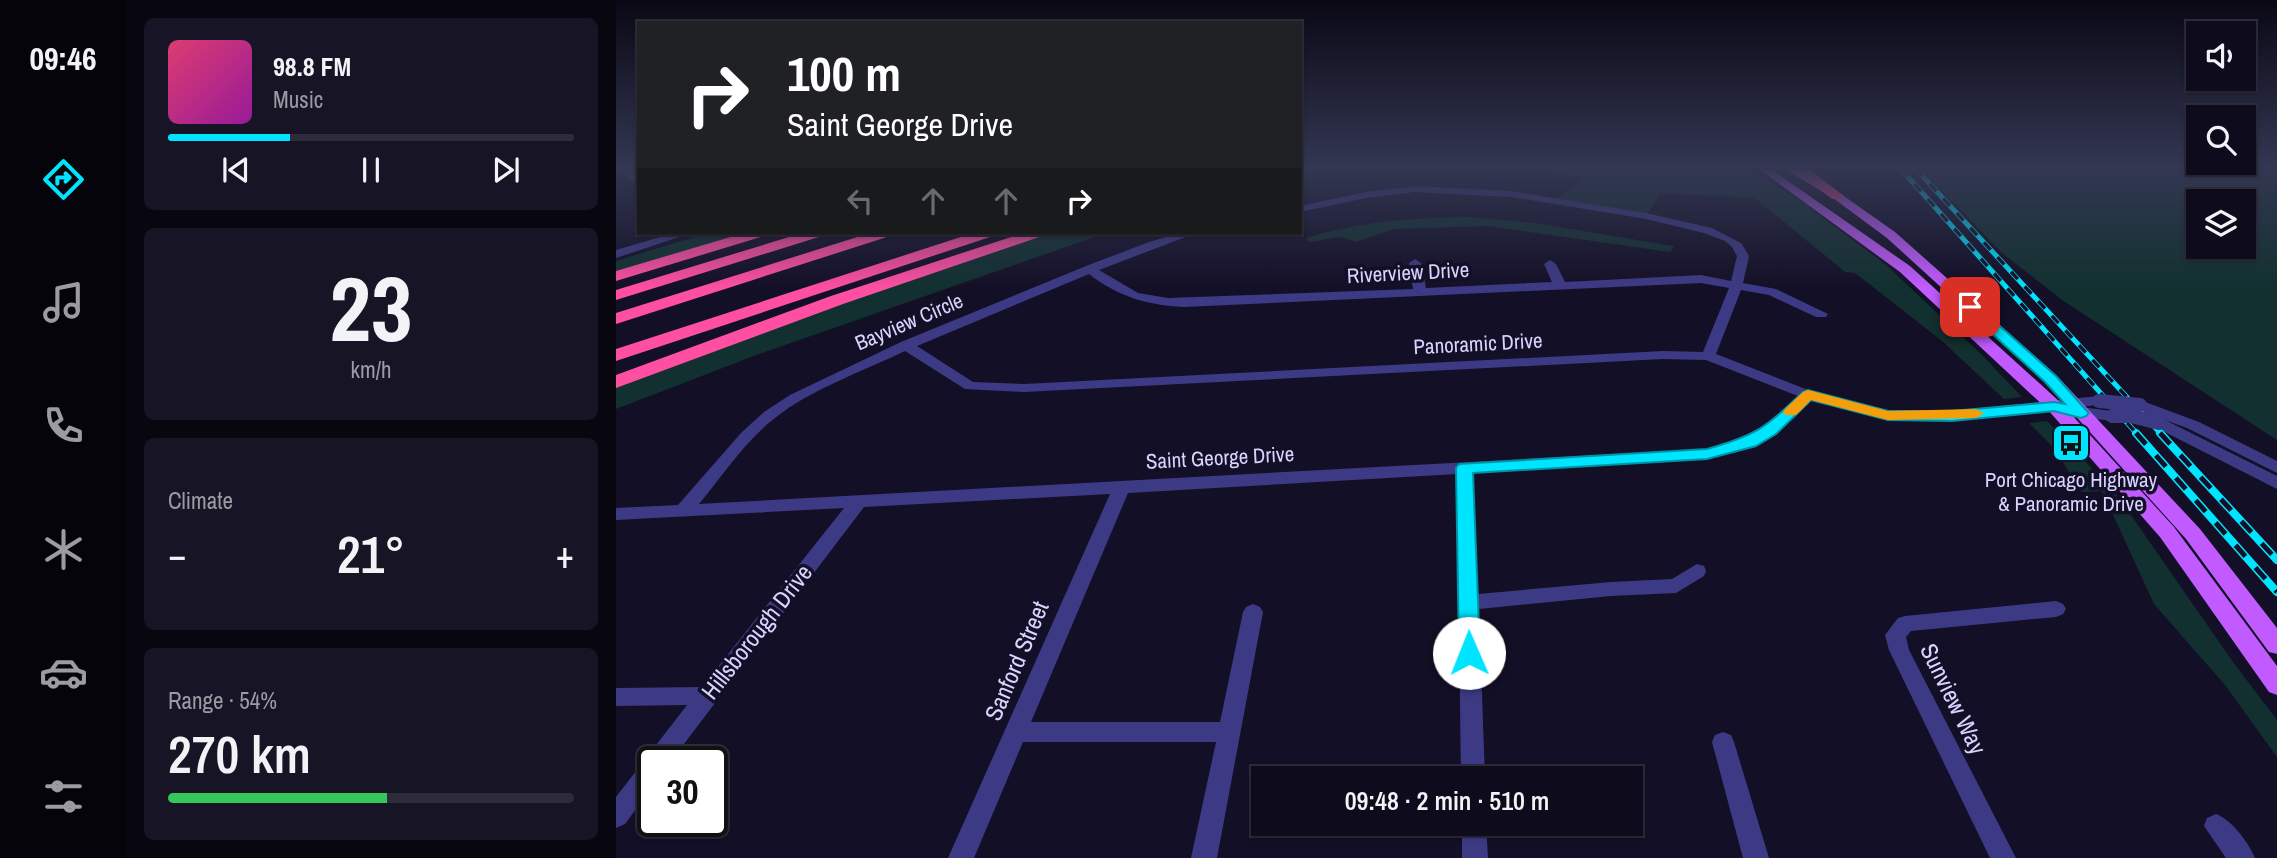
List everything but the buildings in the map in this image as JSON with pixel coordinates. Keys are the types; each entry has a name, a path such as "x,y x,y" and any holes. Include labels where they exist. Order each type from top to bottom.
{"highway":[{"path":"616,276 753,235"},
{"path":"616,295 796,235"},
{"path":"690,271 810,235"},
{"path":"616,319 879,235"},
{"path":"617,355 823,285 984,235"},
{"path":"616,382 836,300 1031,235"}],"main road":[{"path":"1820,209 1905,269 2069,407 2193,534 2277,645"},
{"path":"1855,209 1891,235 2051,379 2069,407 2167,533 2277,685"}],"street":[{"path":"1603,209 1707,230 1737,245 1743,256 1736,286 1708,356"},
{"path":"616,254 678,235"},
{"name":"Bayview Circle","path":"683,511 747,436 769,415 819,385 906,345 1090,269 1183,235"},
{"path":"1415,263 1420,292"},
{"path":"1550,264 1560,285"},
{"name":"Riverview Drive","path":"1090,269 1118,291 1150,301 1184,303 1701,279 1772,292 1821,314"},
{"name":"Panoramic Drive","path":"906,345 970,386 1024,388 1663,355 1708,356 1808,395 1864,411 1911,417 2069,407 2099,401 2140,405 2172,415 2277,468"},
{"name":"Saint George Drive","path":"616,514 857,504 1122,486 1707,454 1750,443 1771,430 1808,395"},
{"name":"Panoramic Drive","path":"2069,407 2112,416 2132,416 2159,423 2277,483"},
{"path":"1465,468 1473,766"},
{"name":"Sanford Street","path":"961,858 1122,486"},
{"name":"Hillsborough Drive","path":"669,746 857,504"},
{"path":"1468,603 1611,589 1676,586 1697,571"},
{"name":"Sunview Way","path":"2003,858 1899,650 1895,635 1905,624 2056,609"},
{"path":"1204,858 1254,612"},
{"path":"616,697 707,696"},
{"path":"1015,732 1228,732"},
{"path":"1723,742 1756,858"},
{"path":"616,816 637,788"},
{"path":"2216,826 2242,858"},
{"path":"1474,836 1475,858"}],"green space":[{"path":"1603,209 1650,209 1646,216"},
{"path":"1768,209 1811,209 1885,264 1982,355 2022,397 2004,399 1942,341 1855,273 1845,272"},
{"path":"1960,209 2186,209 2186,259 2256,259 2256,209 2277,209 2277,440 2062,300 2001,252"},
{"path":"1469,217 1535,223 1674,246 1670,252 1488,226 1394,229 1355,242 1336,237 1309,242 1306,238 1387,222"},
{"path":"701,235 752,235 616,276 616,261"},
{"path":"1044,235 1100,235 759,354 616,409 616,387 857,296"},
{"path":"2047,421 2117,495 2233,662 2277,720 2277,757 2225,685 2154,604 2102,491 2081,492 2055,449 2029,423"}],"railway":[{"path":"1937,209 2138,435"},
{"path":"1953,209 2162,435"},
{"path":"2136,433 2277,592"},
{"path":"2160,433 2277,560"}],"slow traffic":[{"path":"1790,412 1808,395 1888,415 1911,417 1976,413"}],"place":[{"name":"Port Chicago Highway & Panoramic Drive","path":"2071,443"}],"route":[{"path":"1469,653 1465,468 1707,454 1750,443 1771,430 1808,395 1864,411 1911,417 1952,416 2054,406 2081,413 2051,379 1970,307"}]}
